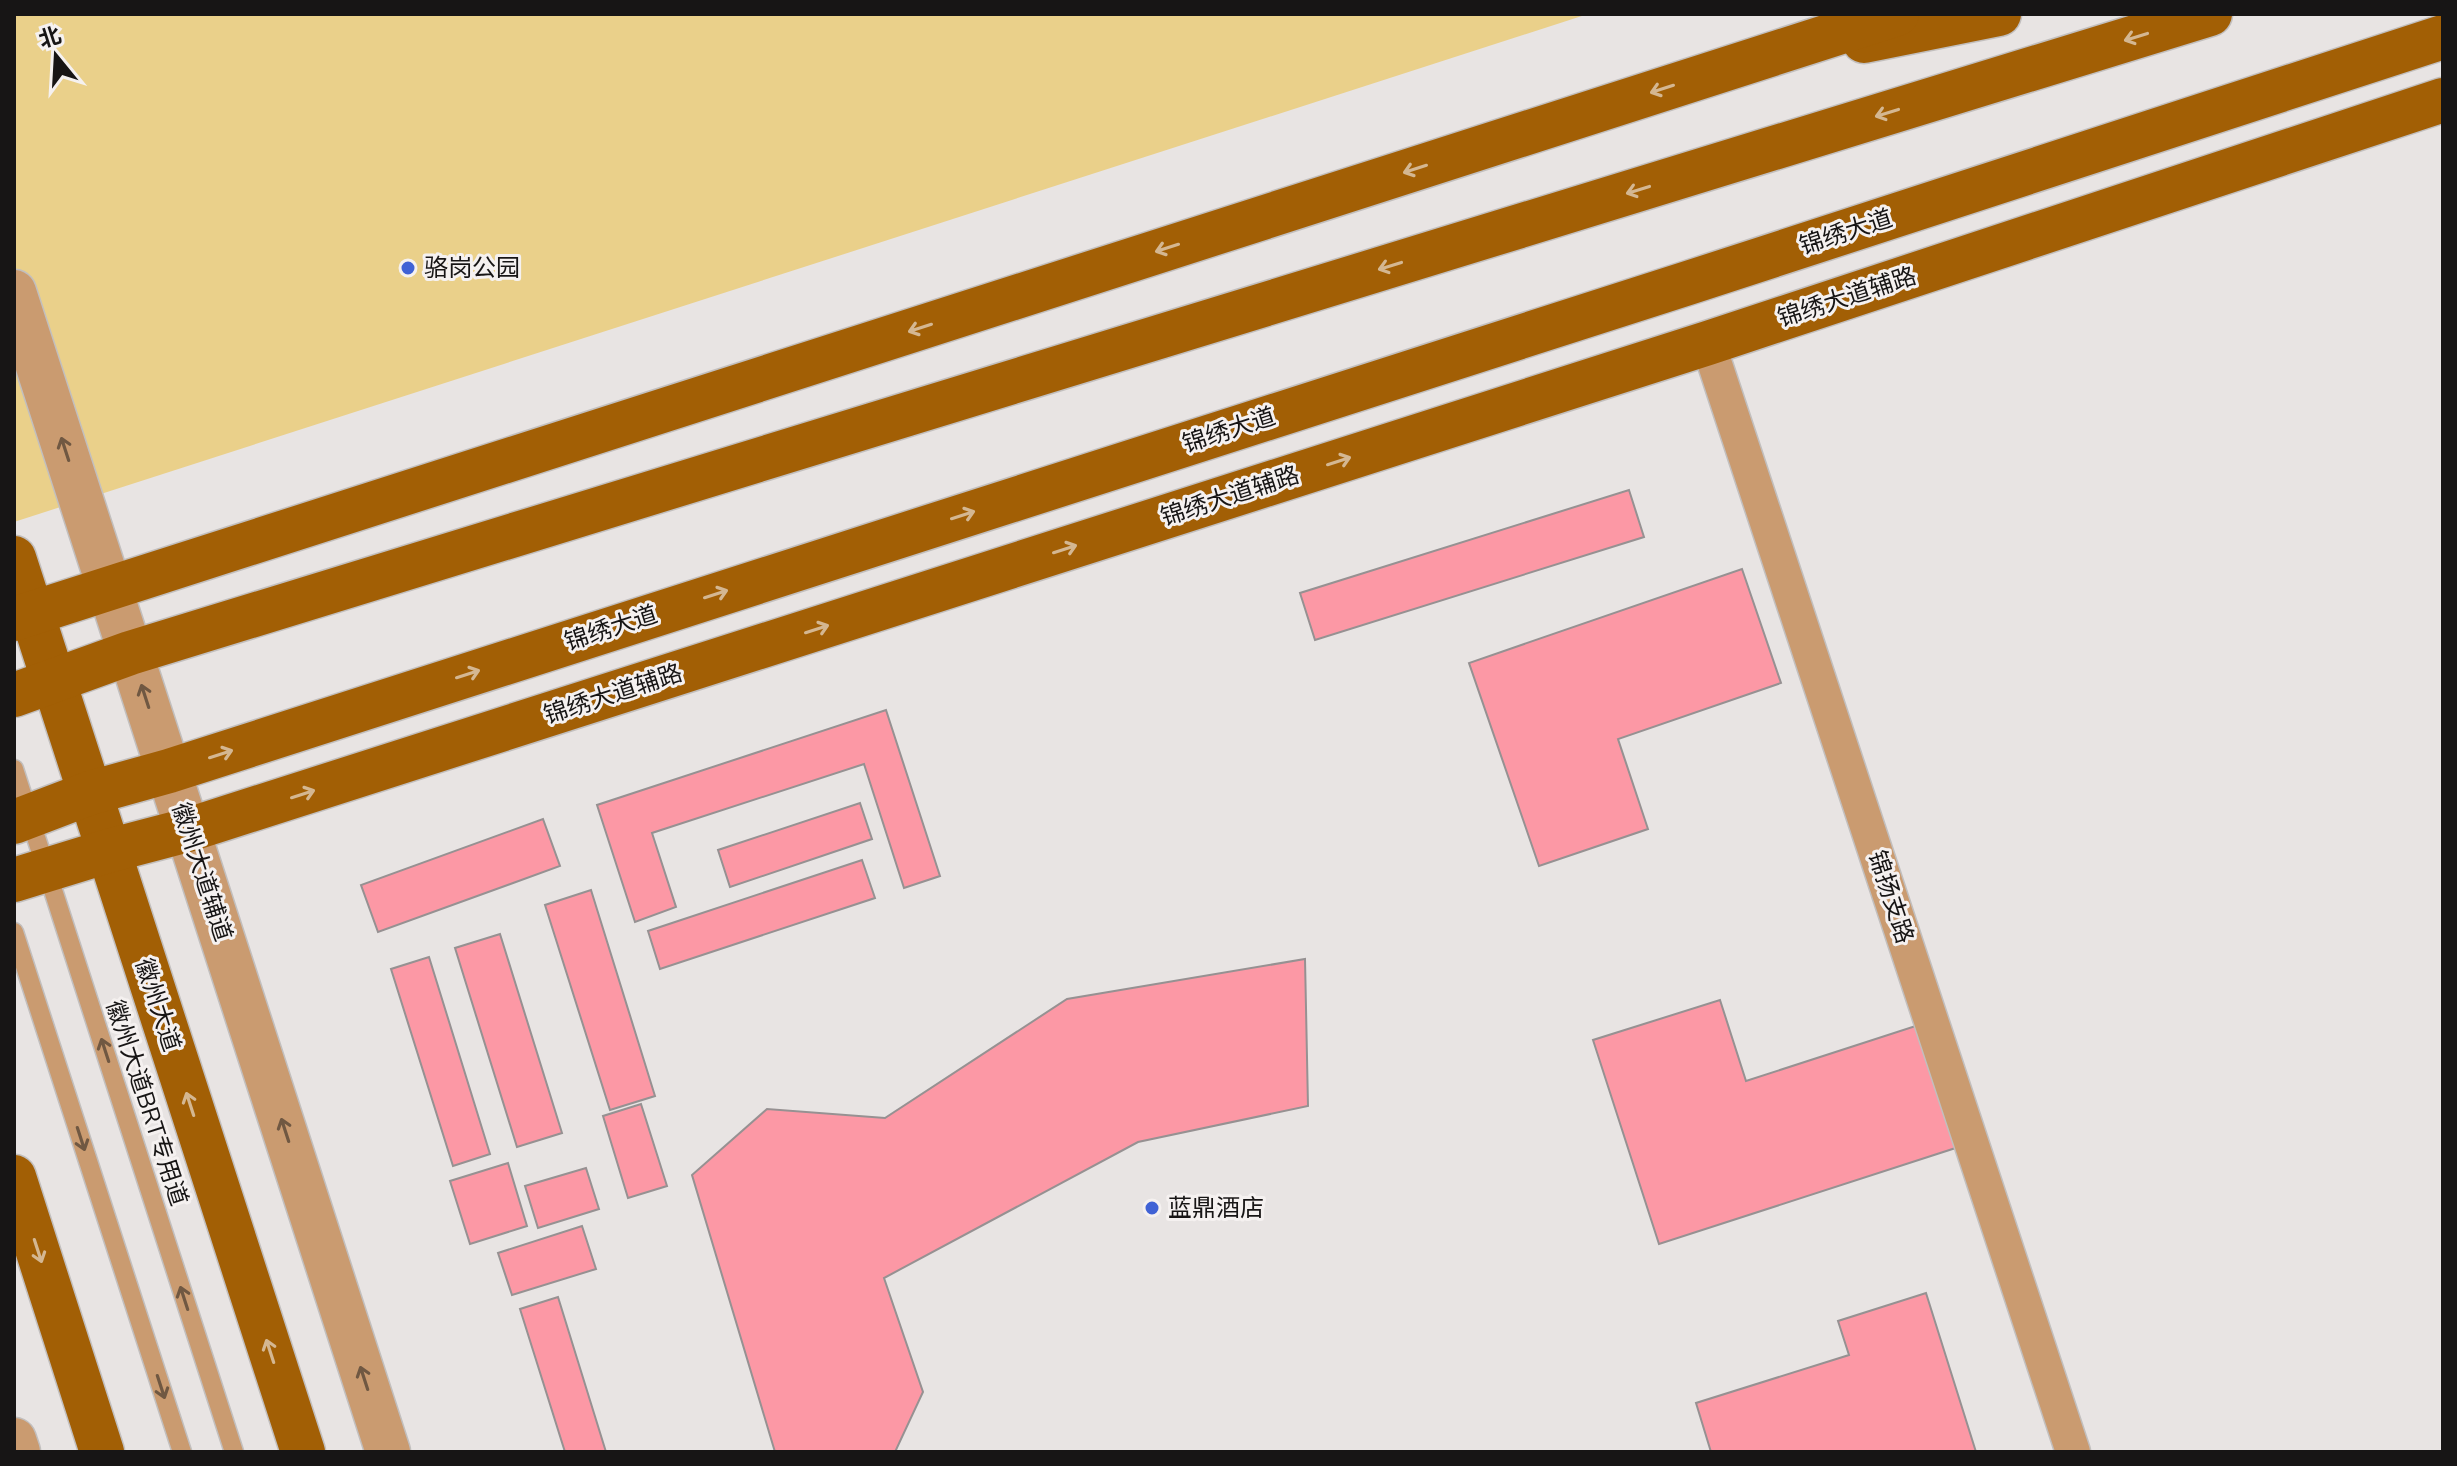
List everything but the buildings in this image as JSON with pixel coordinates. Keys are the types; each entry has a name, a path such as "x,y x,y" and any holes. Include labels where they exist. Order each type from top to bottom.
{"main road":[{"path":"23,616 1897,14"},
{"path":"1726,69 1999,14"},
{"path":"34,688 130,653 2210,14"},
{"name":"锦绣大道","path":"23,820 90,793 169,771 1673,288 2443,37"},
{"name":"锦绣大道辅路","path":"31,875 188,830 1708,343 2443,100"},
{"name":"徽州大道","path":"14,558 34,688 90,793 303,1452"},
{"path":"14,1177 102,1452"}],"street":[{"name":"徽州大道辅道","path":"14,292 388,1452"},
{"name":"锦扬支路","path":"1708,343 2073,1452"},
{"path":"14,1440 18,1452"}],"lane":[{"name":"徽州大道BRT专用道","path":"14,769 31,875 234,1452"},
{"path":"14,932 182,1452"}],"shaded area":[{"name":"骆岗公园","path":"14,14 1588,14 14,522"}],"place":[{"name":"骆岗公园","path":"408,268"},
{"name":"蓝鼎酒店","path":"1152,1208"}]}
